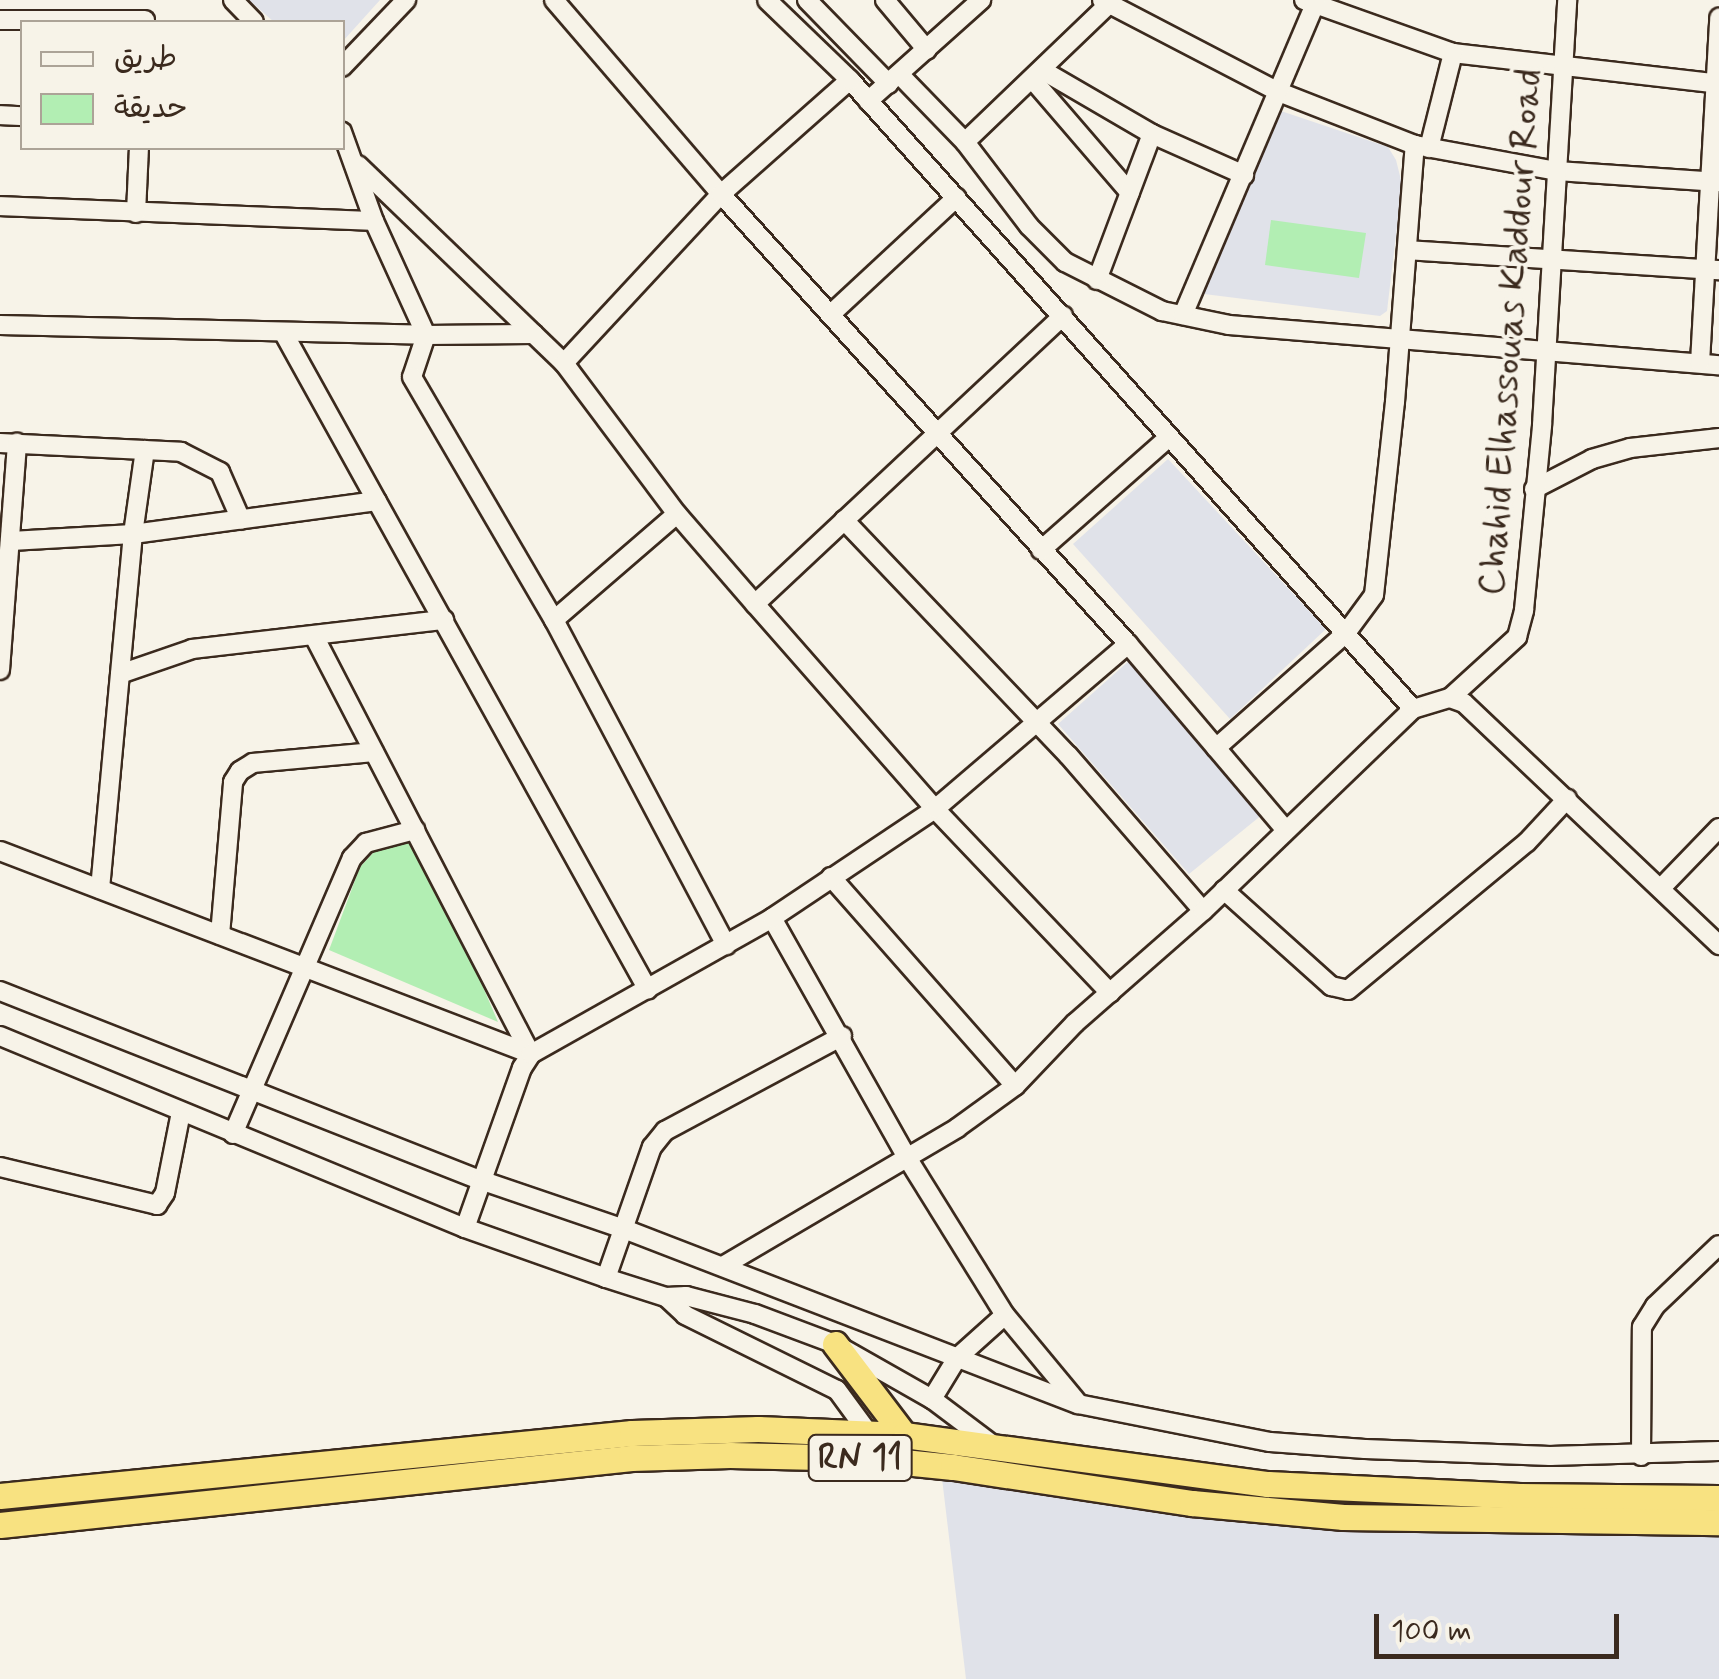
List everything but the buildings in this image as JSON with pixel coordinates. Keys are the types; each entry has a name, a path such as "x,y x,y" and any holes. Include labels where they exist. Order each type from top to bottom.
{"highway":[{"path":"835,1344 904,1435"},
{"name":"RN 11","path":"0,1496 632,1432 904,1435 1158,1473 1268,1484 1661,1498 1719,1495"},
{"name":"RN 11","path":"0,1525 631,1458 730,1455 864,1458 953,1467 1192,1503 1343,1517 1719,1522"}],"street":[{"path":"234,0 252,20"},
{"path":"345,63 406,0"},
{"path":"554,0 721,194 1128,644 1286,830"},
{"path":"767,0 850,80 1412,709"},
{"path":"807,0 965,142 1029,226 1066,262 1162,311 1229,325 1710,364 1719,18"},
{"path":"884,0 927,50"},
{"path":"868,100 981,0"},
{"name":"Chahid Elhassouas Kaddour Road","path":"1450,698 1518,637 1534,489 1567,0"},
{"path":"965,142 1037,75 1106,2 1279,92 1422,146 1557,171 1714,182"},
{"path":"1184,316 1279,92 1312,2 1452,53 1562,69 1716,84"},
{"path":"1216,748 1346,632 1370,604 1377,586 1407,250 1422,146 1452,53"},
{"path":"1037,75 1152,134 1244,174"},
{"path":"1037,75 1130,192"},
{"path":"564,364 721,194 850,80"},
{"path":"1098,280 1152,134"},
{"path":"345,138 358,165 374,221 426,336 412,377 554,620 726,945"},
{"path":"136,213 139,150"},
{"path":"358,165 564,364 677,514 755,604 935,809 1110,993"},
{"path":"831,314 956,198"},
{"path":"0,206 374,221"},
{"path":"1407,250 1712,269"},
{"path":"755,604 1062,316"},
{"path":"0,324 426,336 534,334"},
{"path":"284,332 648,990"},
{"path":"1041,550 1168,438"},
{"path":"1534,489 1592,458 1630,448 1719,438"},
{"path":"0,670 11,541 8,443 181,452 212,465 227,484 241,520"},
{"path":"100,889 133,534 145,450"},
{"path":"11,541 133,534 378,501"},
{"path":"554,620 677,514"},
{"path":"844,520 1033,721 1203,911"},
{"path":"120,674 192,649 444,620"},
{"path":"314,636 531,1054"},
{"path":"466,1228 480,1180 531,1054 772,918 935,809 1033,721 1128,644"},
{"path":"723,1266 957,1128 1015,1086 1412,709 1450,698 1464,703 1719,946"},
{"path":"220,935 233,782 240,771 253,763 374,752"},
{"path":"1224,890 1332,986 1348,990 1527,842 1567,799"},
{"path":"1662,888 1719,828"},
{"path":"233,1134 352,858 366,844 415,830"},
{"path":"0,851 531,1054"},
{"path":"831,877 1015,1086"},
{"path":"772,918 842,1036 906,1156 1005,1315 1078,1404"},
{"path":"0,991 480,1180 723,1266 1078,1404 1270,1442 1456,1454 1641,1456 1719,1451"},
{"path":"0,1036 466,1228 666,1297 686,1296 755,1314 835,1344 932,1399 993,1446"},
{"path":"606,1278 652,1147 665,1131 842,1036"},
{"path":"0,1167 157,1206 166,1193 181,1112"},
{"path":"1641,1456 1642,1327 1654,1306 1719,1245"},
{"path":"666,1297 685,1315 843,1395 867,1432"},
{"path":"932,1399 957,1358 1005,1315"}],"shaded area":[{"path":"249,0 380,0 345,39 345,20 272,20"},
{"path":"1281,111 1388,147 1396,160 1402,184 1387,311 1380,316 1204,294"},
{"path":"1168,459 1326,629 1230,719 1073,544"},
{"path":"1130,660 1263,814 1189,874 1058,724"},
{"path":"941,1470 1234,1518 1719,1534 1719,1679 966,1679"}],"green space":[{"path":"1271,220 1366,233 1359,278 1265,265"},
{"path":"420,840 498,1022 329,950 360,867 375,851"}]}
